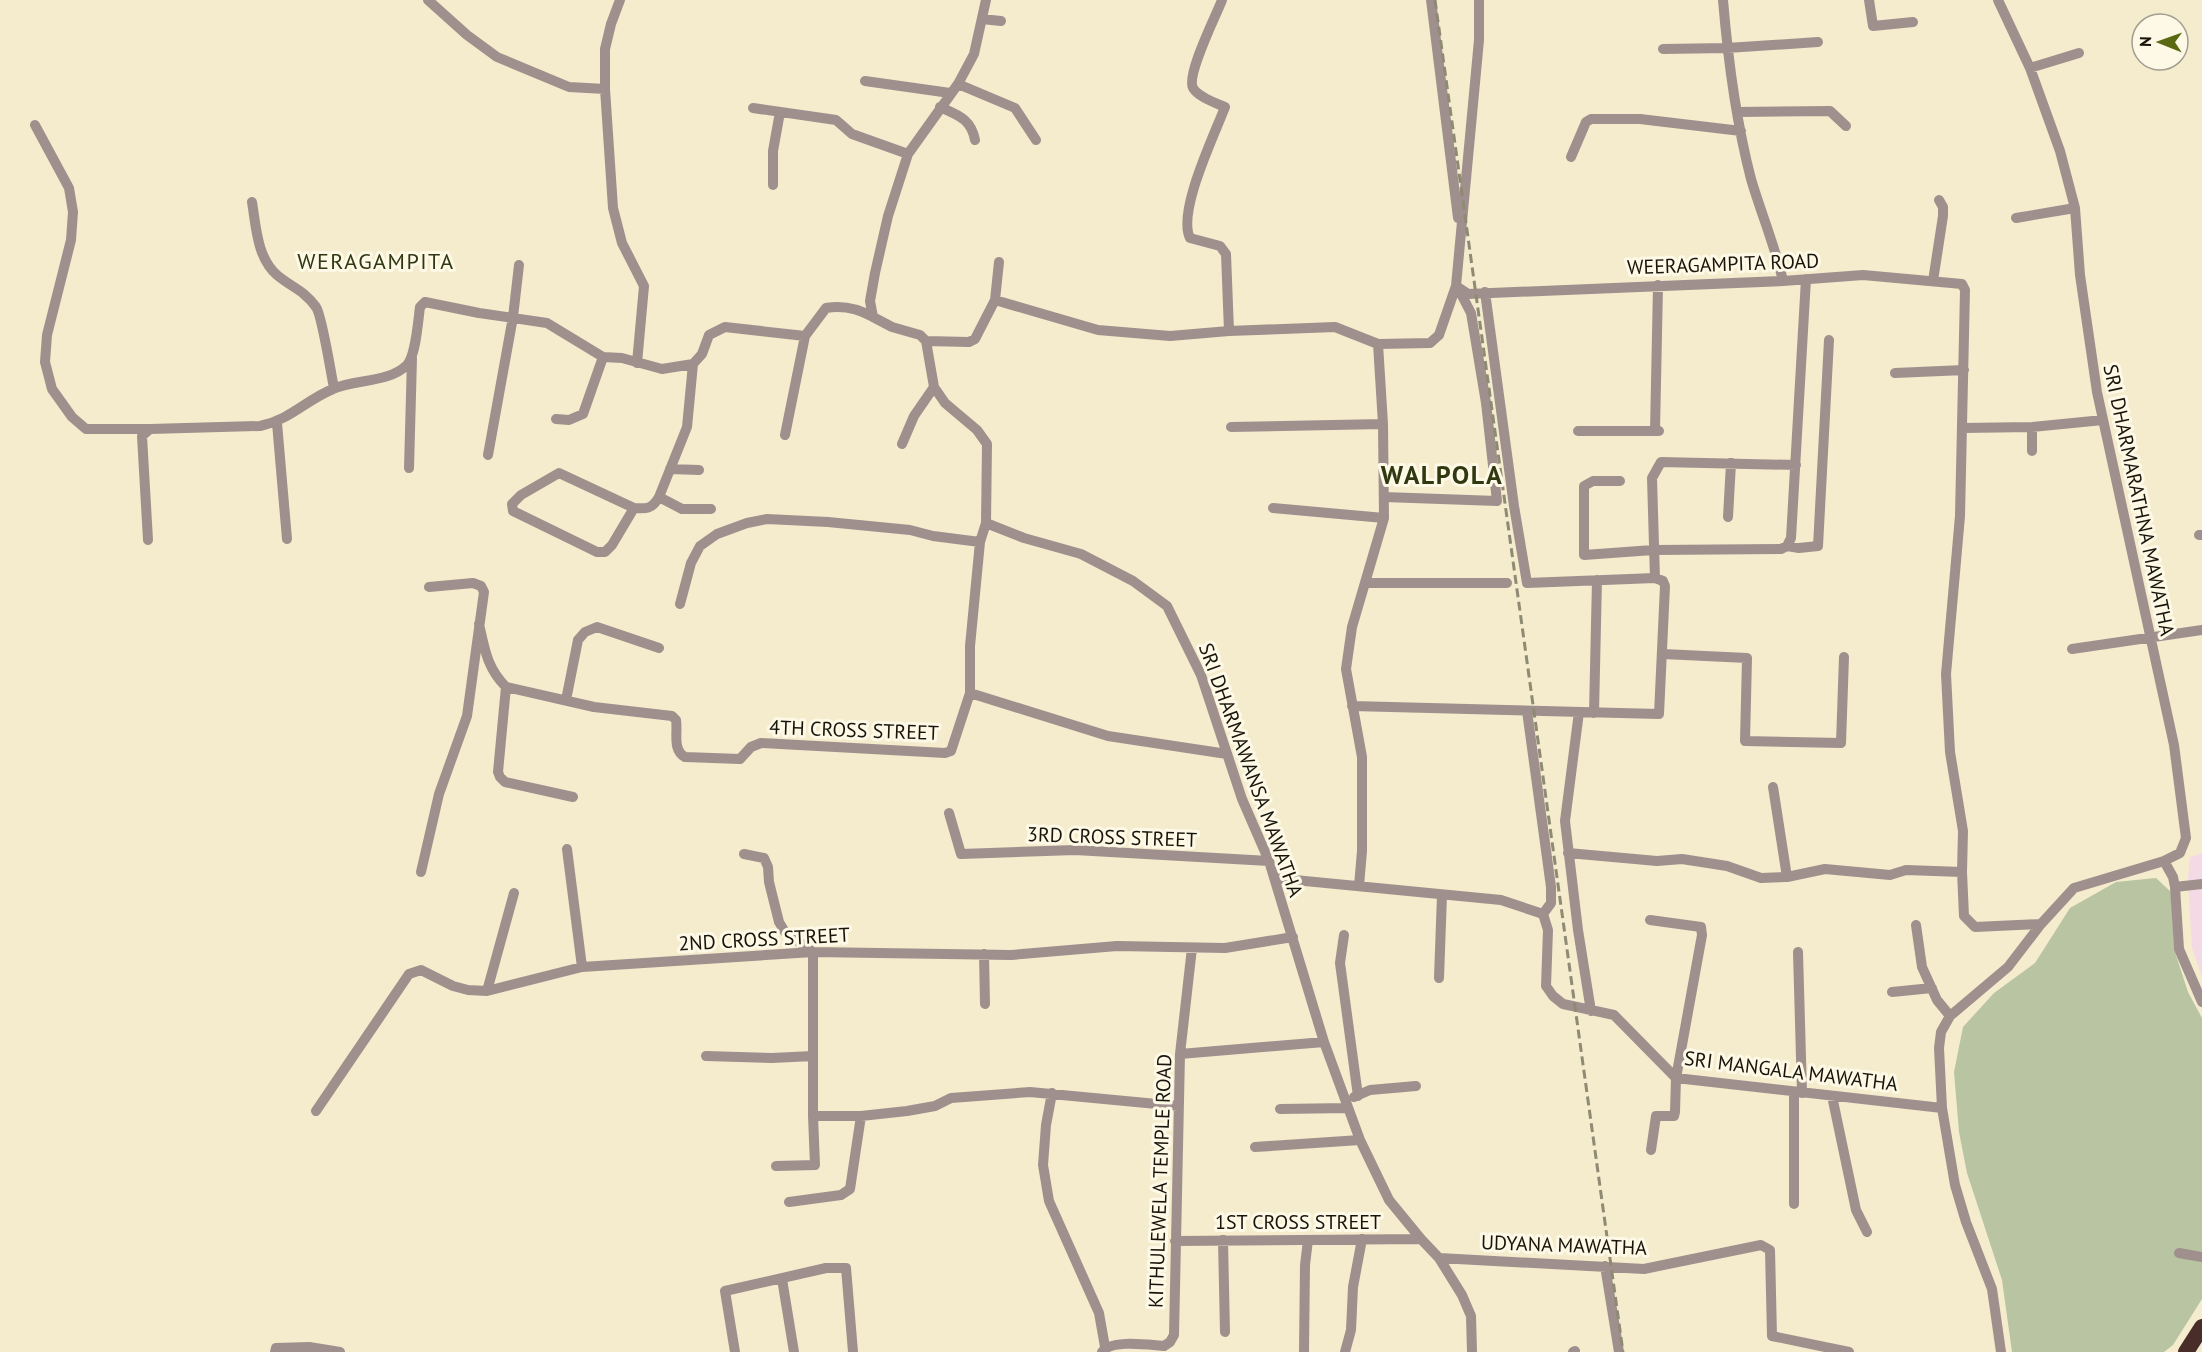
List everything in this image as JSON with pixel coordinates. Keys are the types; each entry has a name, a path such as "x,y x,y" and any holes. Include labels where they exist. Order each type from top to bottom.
{"highway":[{"path":"2186,1352 2202,1327"},
{"path":"2199,1352 2202,1347"}],"street":[{"path":"428,0 467,35 497,57 569,87 605,88"},
{"path":"620,0 605,49 605,88 613,208 622,243 644,286 637,363"},
{"path":"873,317 870,301 875,273 888,216 908,154 958,84 974,54 986,0"},
{"path":"1222,0 1193,71 1191,84 1195,91 1225,107 1190,200 1187,232 1190,238 1220,246 1226,254 1229,331"},
{"path":"1384,496 1497,501 1486,403 1471,313 1456,286 1459,234 1431,0"},
{"path":"995,300 1098,330 1170,336 1335,327 1378,344 1430,343 1439,335 1456,286 1479,40 1479,0"},
{"path":"1723,0 1727,48 1737,112 1751,178 1783,281"},
{"path":"1869,0 1873,26 1913,22"},
{"name":"SRI DHARMARATHNA MAWATHA","path":"1998,0 2030,68 2060,151 2075,208 2080,275 2097,392 2174,745 2186,838 2180,853 2174,882"},
{"path":"982,19 1001,21"},
{"path":"1663,49 1727,48 1818,42"},
{"path":"2030,68 2079,53"},
{"path":"865,81 951,93"},
{"path":"958,84 1015,108 1036,140"},
{"path":"940,107 966,121 973,128 975,140"},
{"path":"753,108 836,120 852,134 908,154"},
{"path":"1737,112 1830,111 1846,126"},
{"path":"773,185 773,151 780,112"},
{"path":"1570,157 1586,122 1591,119 1640,119 1741,131"},
{"path":"36,125 69,188 73,212 70,240 47,335 45,362 52,389 72,417 86,429 260,426 277,423 334,388 384,377 406,366 412,358"},
{"path":"1933,281 1943,216 1943,207 1939,200"},
{"path":"252,202 259,246 268,266 278,276 299,288 318,309 334,388"},
{"path":"2016,218 2075,208"},
{"path":"926,341 969,342 975,339 995,300 999,262"},
{"path":"488,455 513,317 519,265"},
{"name":"WEERAGAMPITA ROAD","path":"1456,286 1468,294 1783,281 1863,275 1962,284 1965,290 1964,370"},
{"path":"1787,546 1791,538 1806,279"},
{"path":"1578,431 1657,431 1658,285"},
{"path":"1352,706 1659,714 1663,654 1665,586 1663,581 1655,578 1527,583 1511,490 1485,292"},
{"path":"409,468 412,358 420,307 424,302 478,313 548,323 603,357 622,358 662,369 693,364"},
{"path":"785,435 805,336 826,308 836,306 863,312 892,327 920,334 926,341 934,387 945,403 977,430 987,444 986,523 980,542 970,646 970,693 1108,736 1227,754"},
{"path":"634,508 612,545 605,552 597,552 513,511 512,504 521,495 559,473 634,508 648,509 655,504 659,496 687,427 693,364 702,354 709,335 725,327 805,336"},
{"path":"1620,481 1593,481 1584,486 1584,555 1653,550 1781,549 1787,546 1799,548 1818,546 1829,340"},
{"path":"1359,886 1362,851 1362,757 1346,669 1352,627 1384,518 1383,424 1378,344"},
{"path":"556,419 569,420 583,414 603,357"},
{"path":"1895,373 1964,370 1960,516 1946,674 1950,752 1963,831 1964,916 1975,927 2041,924"},
{"path":"902,444 914,416 934,387"},
{"path":"1963,428 2032,427 2103,420"},
{"path":"277,423 287,540"},
{"path":"1231,427 1383,424"},
{"path":"2032,427 2032,451"},
{"path":"148,540 142,436 150,429"},
{"path":"1655,578 1652,478 1661,462 1796,465"},
{"path":"1728,517 1731,463"},
{"path":"670,469 699,470"},
{"path":"659,496 682,509 711,510"},
{"path":"1273,508 1384,518"},
{"path":"680,604 691,563 700,546 717,534 747,523 767,519 828,522 910,530 933,536 980,542"},
{"name":"SRI DHARMAWANSA MAWATHA","path":"986,523 1024,538 1081,554 1133,581 1167,606 1201,675 1242,799 1269,861 1324,1042 1360,1140 1389,1200 1439,1258 1462,1295 1471,1316 1472,1352"},
{"path":"1594,712 1597,580"},
{"path":"421,872 439,794 467,716 484,592 481,586 473,583 429,587"},
{"path":"1366,583 1507,583"},
{"path":"479,624 487,660 496,676 507,687 498,772 500,777 505,782 573,797"},
{"path":"566,700 578,640 585,632 597,627 659,648"},
{"path":"2072,649 2202,630"},
{"path":"1663,654 1747,657 1745,741 1829,743 1841,743 1844,657"},
{"name":"4TH CROSS STREET","path":"507,687 594,707 672,716 676,720 677,745 681,755 740,759 751,747 761,743 945,753 951,751 970,693"},
{"path":"1274,878 1501,900 1543,914 1551,903 1551,887 1527,711"},
{"path":"1579,712 1565,821 1578,930 1592,1011"},
{"path":"1773,787 1787,877"},
{"name":"3RD CROSS STREET","path":"949,813 962,854 1075,850 1269,861"},
{"path":"567,849 582,967"},
{"path":"1568,853 1657,861 1682,859 1727,866 1761,878 1787,877 1825,869 1890,875 1906,870 1962,872"},
{"path":"2001,1352 1992,1289 1966,1222 1955,1185 1942,1108 1939,1048 1941,1032 1950,1016 2008,967 2041,924 2074,888 2164,861 2180,853"},
{"path":"744,854 764,858 768,867 769,882 779,922 785,932 813,952 815,1165 776,1166"},
{"path":"2164,861 2174,882 2179,949 2202,1002"},
{"path":"2174,882 2202,884"},
{"path":"487,991 514,893"},
{"path":"1439,978 1442,895"},
{"name":"SRI MANGALA MAWATHA","path":"1543,914 1548,930 1546,986 1553,996 1563,1004 1614,1015 1676,1078 1942,1108"},
{"path":"1650,920 1701,927 1702,935 1676,1078 1674,1116 1656,1116 1651,1150"},
{"path":"1916,925 1922,967 1937,1000 1950,1016"},
{"path":"1344,935 1340,963 1358,1096"},
{"name":"2ND CROSS STREET","path":"316,1111 409,974 420,970 453,986 487,991 582,967 813,952 1011,955 1117,946 1225,948 1293,937"},
{"name":"KITHULEWELA TEMPLE ROAD","path":"1104,1350 1116,1344 1164,1346 1174,1335 1180,1054 1192,948"},
{"path":"1794,1204 1798,1093 1798,952"},
{"path":"984,954 985,1004"},
{"path":"1892,992 1932,988"},
{"path":"1180,1054 1324,1042"},
{"path":"706,1056 772,1058 813,1056"},
{"path":"1280,1108 1346,1104 1370,1090 1416,1086"},
{"path":"813,1116 861,1116 907,1111 935,1106 951,1098 1030,1092 1178,1106"},
{"path":"1052,1093 1046,1125 1043,1165 1049,1201 1099,1313 1104,1350"},
{"path":"1832,1096 1856,1210 1867,1232"},
{"path":"789,1202 841,1195 850,1189 861,1116"},
{"path":"1255,1147 1360,1140"},
{"path":"1345,1352 1352,1330 1353,1287 1362,1239"},
{"name":"1ST CROSS STREET","path":"1175,1241 1421,1239"},
{"path":"1223,1240 1225,1332"},
{"path":"1304,1352 1305,1265 1308,1240"},
{"name":"UDYANA MAWATHA","path":"1439,1258 1644,1269 1761,1245 1770,1250 1772,1336 1849,1352"},
{"path":"2180,1253 2202,1257"},
{"path":"1605,1266 1619,1352"},
{"path":"735,1352 725,1291 826,1268 846,1268 853,1352"},
{"path":"782,1279 794,1352"},
{"path":"275,1352 276,1348 309,1347 340,1352"}],"shaded area":[{"path":"2202,853 2202,977 2192,948 2188,879 2190,857"}],"green space":[{"path":"2156,878 2171,892 2174,949 2188,992 2202,1018 2202,1299 2173,1345 2164,1352 2012,1352 2002,1280 1967,1173 1959,1132 1954,1072 1963,1027 1994,993 2035,963 2070,908 2116,882"}],"railway":[{"path":"1435,0 1623,1352"}],"district":[{"name":"WERAGAMPITA","path":"376,261"},
{"name":"WALPOLA","path":"1442,475"}]}
